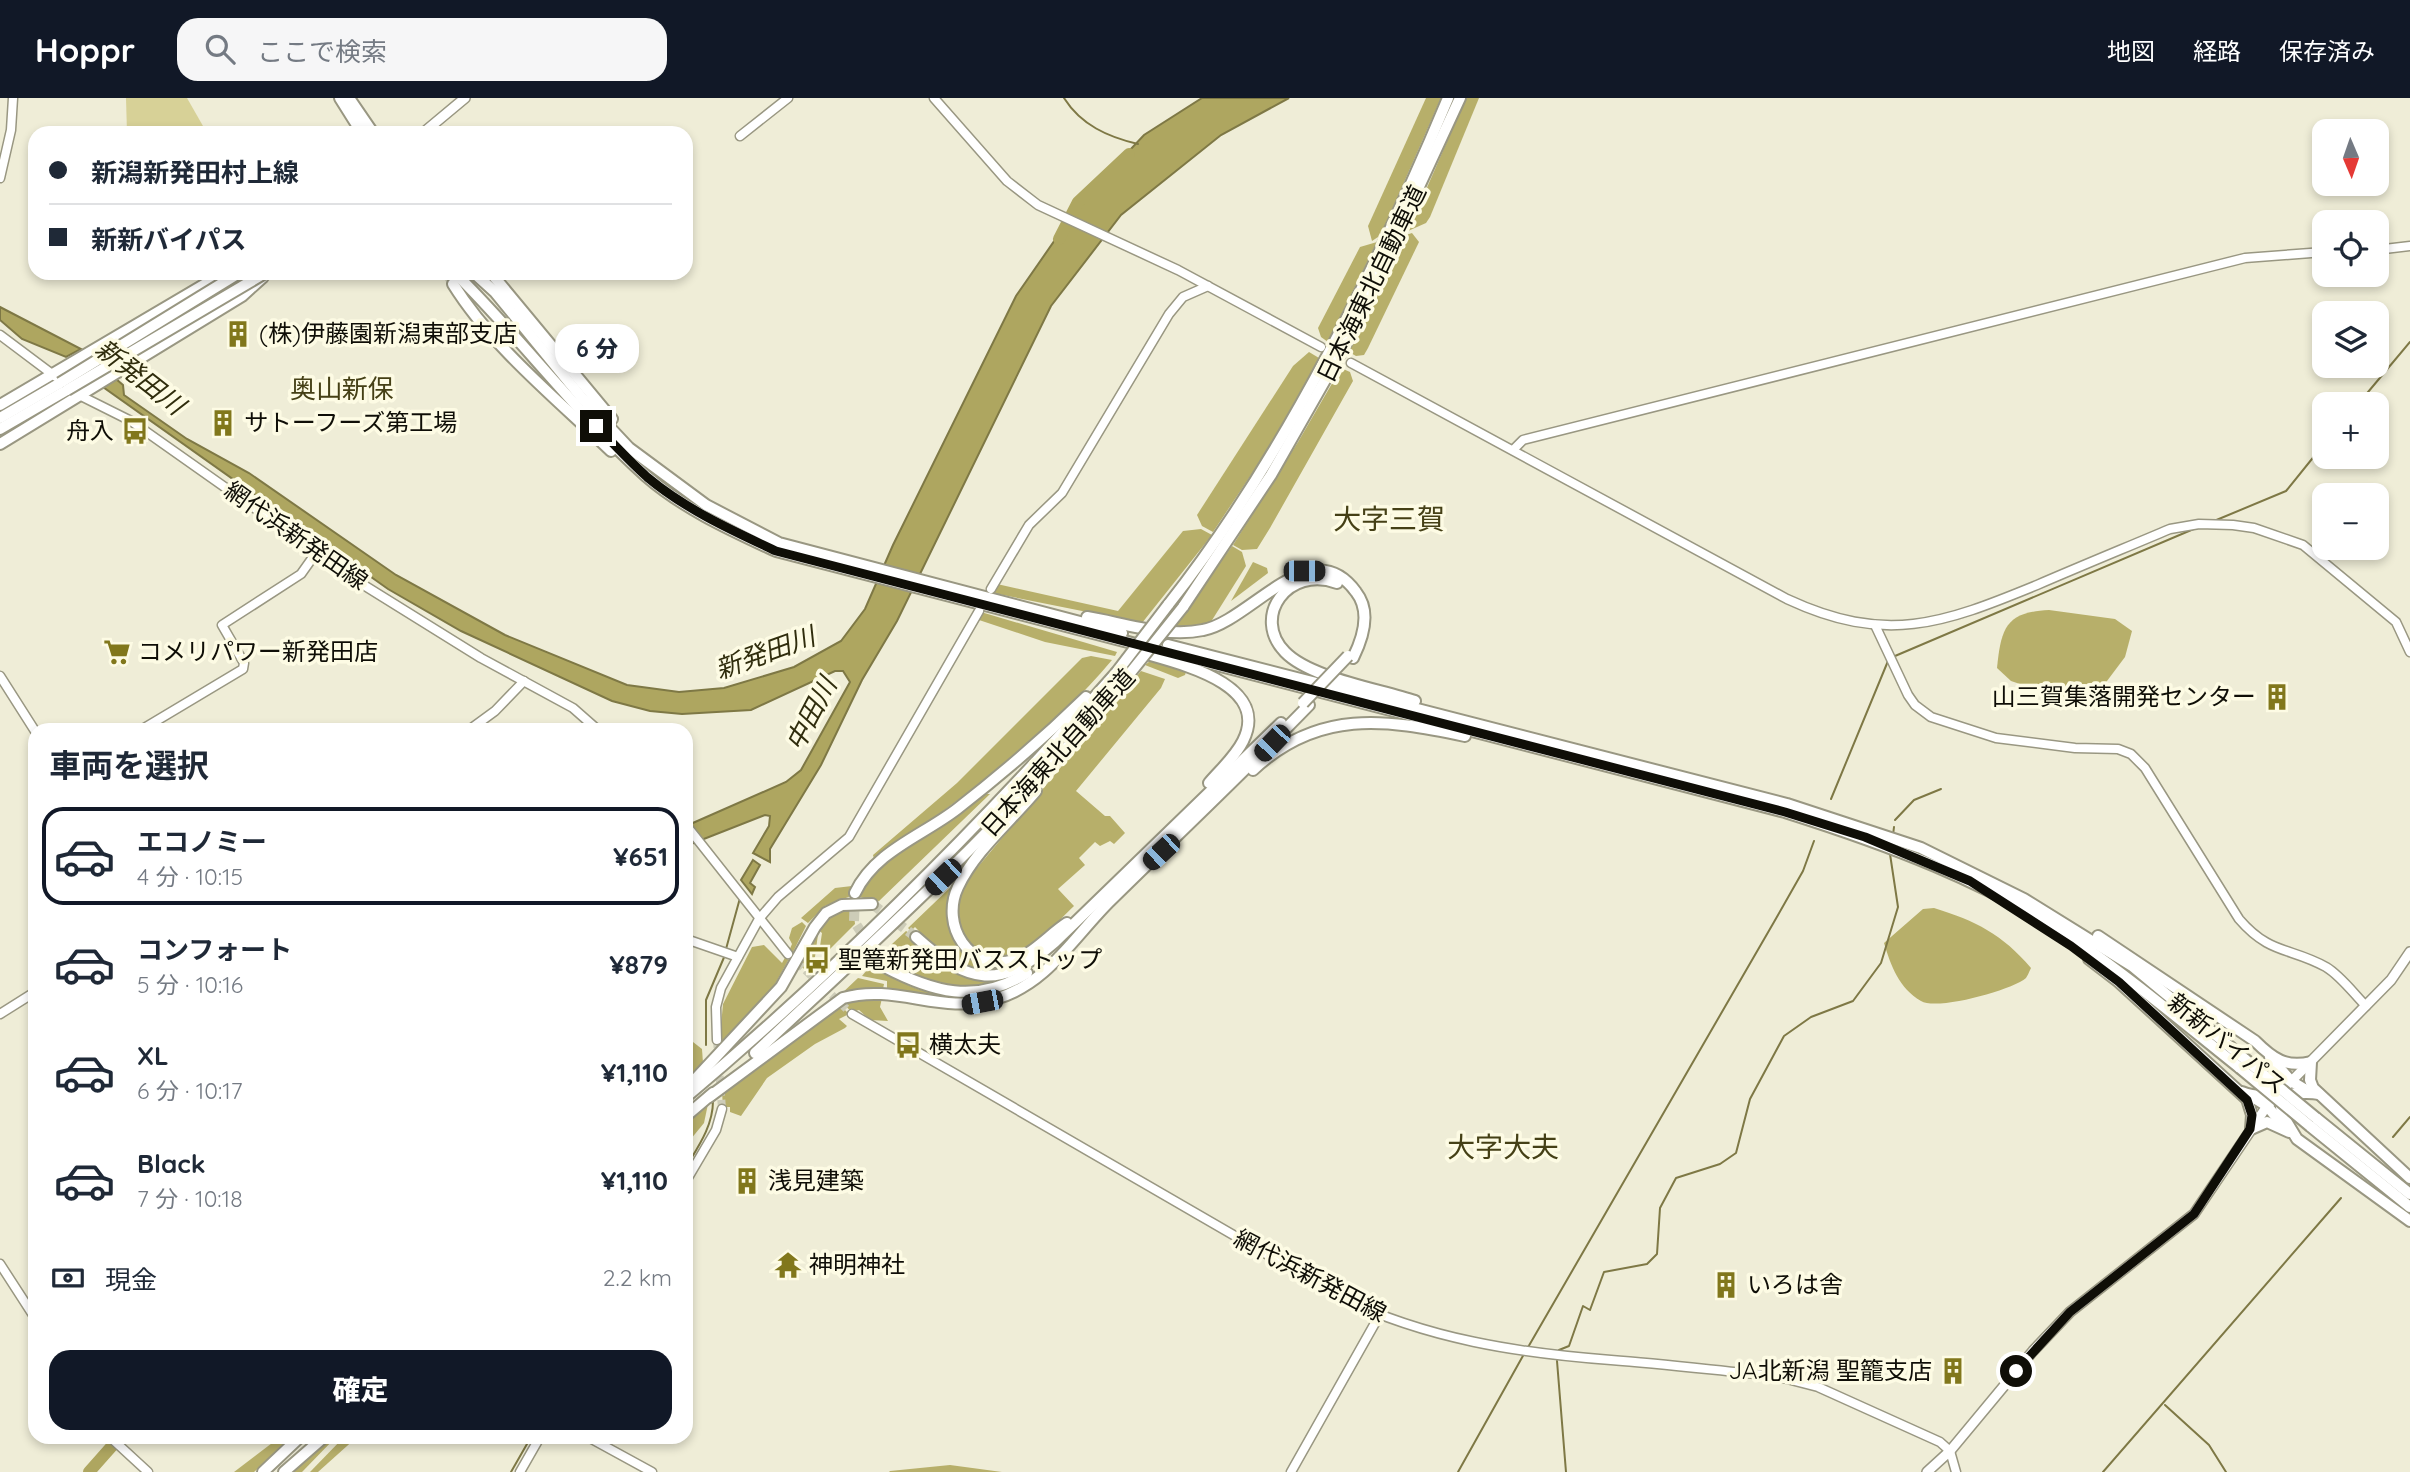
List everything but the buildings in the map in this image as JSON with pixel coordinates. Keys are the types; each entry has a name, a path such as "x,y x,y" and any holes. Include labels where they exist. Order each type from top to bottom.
{"highway":[{"path":"340,98 358,126"},
{"path":"349,98 368,126"},
{"name":"日本海東北自動車道","path":"693,1110 959,862 1109,699 1118,674 1131,653 1168,605 1263,465 1342,327 1447,98"},
{"name":"日本海東北自動車道","path":"693,1091 845,955 949,853 1183,607 1271,475 1349,338 1460,98"},
{"path":"0,429 60,382 65,366 212,280"},
{"path":"0,418 228,280"},
{"path":"0,405 60,382 253,280"},
{"path":"0,444 242,296 259,280"},
{"name":"新新バイパス","path":"456,280 582,411 650,472 702,509 777,547 1785,812 1865,837 1970,881 2073,940 2243,1064"},
{"name":"新新バイパス","path":"482,280 495,292 582,398 650,472"},
{"path":"497,280 650,472"},
{"path":"883,965 917,984 967,992 993,988 1017,979 1041,964 1351,657 1365,623 1357,592 1343,579 1326,571 1304,571 1284,581 1220,626 1201,631 1176,632 1021,610"},
{"path":"1351,657 1359,622 1351,595 1339,583 1324,578 1305,578 1289,587 1278,601 1272,617 1274,635 1284,651 1298,662 1486,726"},
{"path":"1021,610 1042,626 1146,654 1228,684 1241,699 1248,716 1245,738 1194,814"},
{"name":"新新バイパス","path":"1021,610 1787,804 1867,829 1976,873 2132,966 2410,1207"},
{"path":"855,893 863,876 888,854 954,811 1009,768 1118,674"},
{"path":"1086,917 1021,957 1004,962 986,961 969,951 954,928 952,909 964,875 1067,754 1109,699"},
{"path":"1194,814 1286,745 1315,731 1344,723 1376,721 1419,726 1550,751"},
{"path":"1970,881 2071,946 2119,982 2237,1090 2250,1105 2250,1129 2267,1122 2286,1130"},
{"path":"2024,900 2089,930 2255,1041 2291,1081 2314,1093 2410,1178"},
{"path":"693,1081 781,987 814,927 826,913 842,905 872,904"},
{"path":"916,937 941,960 968,973 990,977 1015,972 1036,959 1086,917"},
{"path":"709,1097 844,998 863,993 884,992 942,1005 967,1005 997,999 1023,988 1047,970 1086,917"},
{"path":"2272,1059 2290,1065 2311,1062 2309,1080 2314,1093"},
{"path":"2272,1059 2283,1119 2297,1139"},
{"path":"2237,1090 2267,1106 2297,1139 2410,1221"},
{"path":"2251,1096 2314,1093"},
{"name":"新新バイパス","path":"2313,1122 2410,1194"},
{"path":"263,1472 293,1444"},
{"path":"284,1472 316,1444"}],"main road":[{"path":"431,126 465,98"},
{"path":"1927,1472 1950,1451 2033,1351 2070,1312 2194,1214 2267,1106 2391,980 2410,952"}],"street":[{"path":"0,178 11,130 13,98"},
{"path":"740,135 788,98"},
{"path":"934,98 1014,187 1038,205 1208,286 1321,347"},
{"path":"2389,248 2410,246"},
{"path":"1513,450 1523,440 2245,258 2312,254"},
{"path":"991,589 1030,525 1062,494 1169,314 1183,297 1208,286"},
{"name":"網代浜新発田線","path":"0,335 79,396 131,421 318,550 362,584 573,708 590,723"},
{"path":"1351,363 1787,599 1847,622 1919,625 1947,620 2170,529 2214,524 2254,528 2316,553 2396,622 2410,652"},
{"path":"153,723 243,669 244,663 222,625 301,574 318,550"},
{"path":"716,1040 716,1007 721,988 759,919 778,897 849,837 979,611"},
{"path":"1875,625 1908,695 1915,705 1931,717 1996,738 2075,748 2118,749 2131,754 2145,768 2239,919 2254,936 2269,946 2330,969 2366,1006"},
{"path":"0,676 30,723"},
{"path":"478,723 503,704 524,681"},
{"path":"693,835 788,954"},
{"path":"693,941 738,957"},
{"path":"0,1014 28,996"},
{"name":"網代浜新発田線","path":"852,1014 1342,1298 1379,1316 1451,1337 1514,1350 1776,1376 1801,1381 1940,1442 1950,1451"},
{"path":"693,1169 716,1130 722,1109"},
{"path":"0,1264 28,1307"},
{"path":"1291,1472 1379,1316"},
{"path":"118,1444 148,1472"},
{"path":"520,1472 536,1444"},
{"path":"601,1444 652,1472"},
{"path":"1950,1451 1956,1472"}],"shaded area":[{"path":"126,98 187,98 203,126 127,126"},
{"name":"新発田川","path":"1202,98 1289,98 1221,135 1121,215 1051,306 897,621 862,680 821,765 770,849 770,862 753,853 769,826 770,816 765,815 693,843 693,823 786,782 801,770 850,682 843,671 835,671 751,710 682,714 650,711 612,701 461,631 388,589 103,387 116,379 123,385 124,395 187,439 249,473 396,575 505,635 627,685 679,692 724,688 794,667 841,641 865,609 893,545 1016,296 1082,201 1144,135"},
{"path":"1426,98 1441,98 1381,235 1372,241 1368,226"},
{"path":"1466,98 1479,98 1430,217 1426,223 1408,231"},
{"path":"1412,233 1419,242 1368,348 1364,355 1356,356 1349,352 1406,235"},
{"path":"1377,242 1328,342 1321,337 1318,328 1360,247"},
{"path":"0,307 81,349 66,357 22,339 0,320"},
{"path":"1309,352 1319,358 1269,448 1213,532 1202,526 1197,515 1293,366"},
{"path":"1341,368 1350,372 1353,381 1270,528 1257,549 1242,550 1233,545 1298,442"},
{"path":"1201,529 1212,535 1142,623 993,593 997,584 1118,611 1183,531"},
{"path":"1232,546 1242,552 1246,566 1209,625 1174,628"},
{"path":"1253,562 1267,568 1268,573 1231,601"},
{"path":"2049,610 2115,619 2132,631 2125,657 2098,693 2071,701 2011,681 1997,668 2001,642 2008,625 2023,614"},
{"path":"981,612 1117,652 1115,656 1045,642 979,620 977,617"},
{"path":"1091,656 1112,660 1058,717 1000,768 874,859 873,855 957,783 1082,658"},
{"path":"1150,661 1186,672 1185,675 1178,678 1145,665"},
{"path":"1141,671 1165,679 1161,688 1076,791 1105,816 1110,816 1125,833 1114,844 1110,841 1100,846 1095,842 1079,858 1085,865 1058,889 1074,906 1039,940 1015,954 1003,957 982,953 966,939 958,918 957,906 967,880"},
{"path":"981,794 990,794 879,901 859,897 868,881 896,853"},
{"path":"753,860 760,865 750,883 755,887 752,894 741,880"},
{"path":"956,882 949,905 949,922 955,941 968,956 975,961 994,965 1031,957 1001,970 976,970 943,953 915,927 911,931 908,928"},
{"path":"852,886 851,896 825,906 808,923 801,918 835,888"},
{"path":"853,905 855,924 827,952 819,953 822,933 816,928 827,915"},
{"path":"1934,908 1976,924 2010,946 2031,968 2026,978 2006,988 1958,1001 1930,1003 1913,996 1897,976 1884,943 1923,909"},
{"path":"802,922 806,926 791,956 788,953 792,944 789,938 792,928"},
{"path":"814,931 818,934 815,957 805,970 797,962"},
{"path":"906,931 983,979 1038,961 1018,973 986,984 970,987 942,985 883,963 878,957"},
{"path":"764,945 782,963 787,954 790,957 769,995 719,1048 723,1004 752,947"},
{"path":"876,959 893,976 911,987 931,992 971,991 1034,976 1014,987 979,999 946,1000 887,990 887,981 862,976"},
{"path":"858,978 884,984 883,989 868,988 839,996"},
{"path":"882,998 880,1007 888,1021 870,1020 859,1010 852,1012 842,1003 851,999"},
{"path":"839,1004 849,1014 839,1019 847,1026 845,1028 815,1044 767,1078 741,1116 730,1112 730,1107 723,1107 722,1092"},
{"path":"693,1042 702,1049 703,1063 693,1073"},
{"path":"708,1104 704,1123 693,1136 693,1117"},
{"path":"271,1444 285,1444 254,1472 234,1472"},
{"path":"320,1444 329,1444 302,1472 289,1472"},
{"path":"337,1444 349,1444 318,1472 310,1472"},
{"path":"950,1465 1002,1472 889,1472 890,1471"}],"waterway":[{"path":"1064,98 1087,123 1116,138 1138,144"},
{"name":"新発田川","path":"1059,239 1078,202 1129,154"},
{"path":"2368,392 2410,342"},
{"path":"2214,521 2286,491 2312,459"},
{"path":"1895,656 2196,528"},
{"path":"1831,799 1888,661"},
{"path":"1895,820 1914,800 1941,789"},
{"path":"1893,835 1894,827"},
{"path":"1527,1349 1803,871 1814,841"},
{"path":"1559,1350 1569,1346 1583,1306 1590,1310 1604,1272 1647,1264 1657,1254 1660,1208 1676,1178 1720,1164 1736,1153 1750,1099 1784,1036 1811,1017 1853,1001 1881,963 1898,907 1890,854"},
{"path":"726,949 740,898"},
{"path":"706,1045 706,1000 725,955"},
{"path":"693,1156 708,1128 713,1101"},
{"path":"2393,1137 2410,1117"},
{"path":"2103,1472 2341,1198"},
{"path":"1458,1472 1524,1354"},
{"path":"1557,1361 1566,1472"},
{"path":"2165,1405 2209,1445 2226,1472"},
{"name":"中田川","path":"89,1472 114,1444"},
{"path":"511,1472 527,1444"}],"tunnel":[{"path":"451,280 453,284"},
{"path":"855,896 854,921 883,966"},
{"path":"872,904 916,937"},
{"path":"788,954 852,1014"},
{"path":"717,1040 722,1109"}],"place":[{"name":"(株)伊藤園新潟東部支店","path":"238,334"},
{"name":"サトーフーズ第工場","path":"223,423"},
{"name":"舟入","path":"135,431"},
{"name":"コメリパワー新発田店","path":"117,652"},
{"name":"山三賀集落開発センター","path":"2277,697"},
{"name":"聖篭新発田バスストップ","path":"817,960"},
{"name":"横太夫","path":"908,1045"},
{"name":"浅見建築","path":"747,1181"},
{"name":"神明神社","path":"788,1265"},
{"name":"いろは舎","path":"1726,1285"},
{"name":"JA北新潟 聖籠支店","path":"1953,1371"}],"district":[{"name":"奥山新保","path":"342,389"},
{"name":"大字三賀","path":"1389,519"},
{"name":"大字大夫","path":"1503,1147"}],"route":[{"path":"596,426 647,477 665,490 726,527 776,551 1785,812 1865,837 1970,881 2071,946 2119,982 2237,1090 2250,1105 2252,1115 2250,1129 2194,1214 2108,1279 2070,1312 2016,1371"}]}
